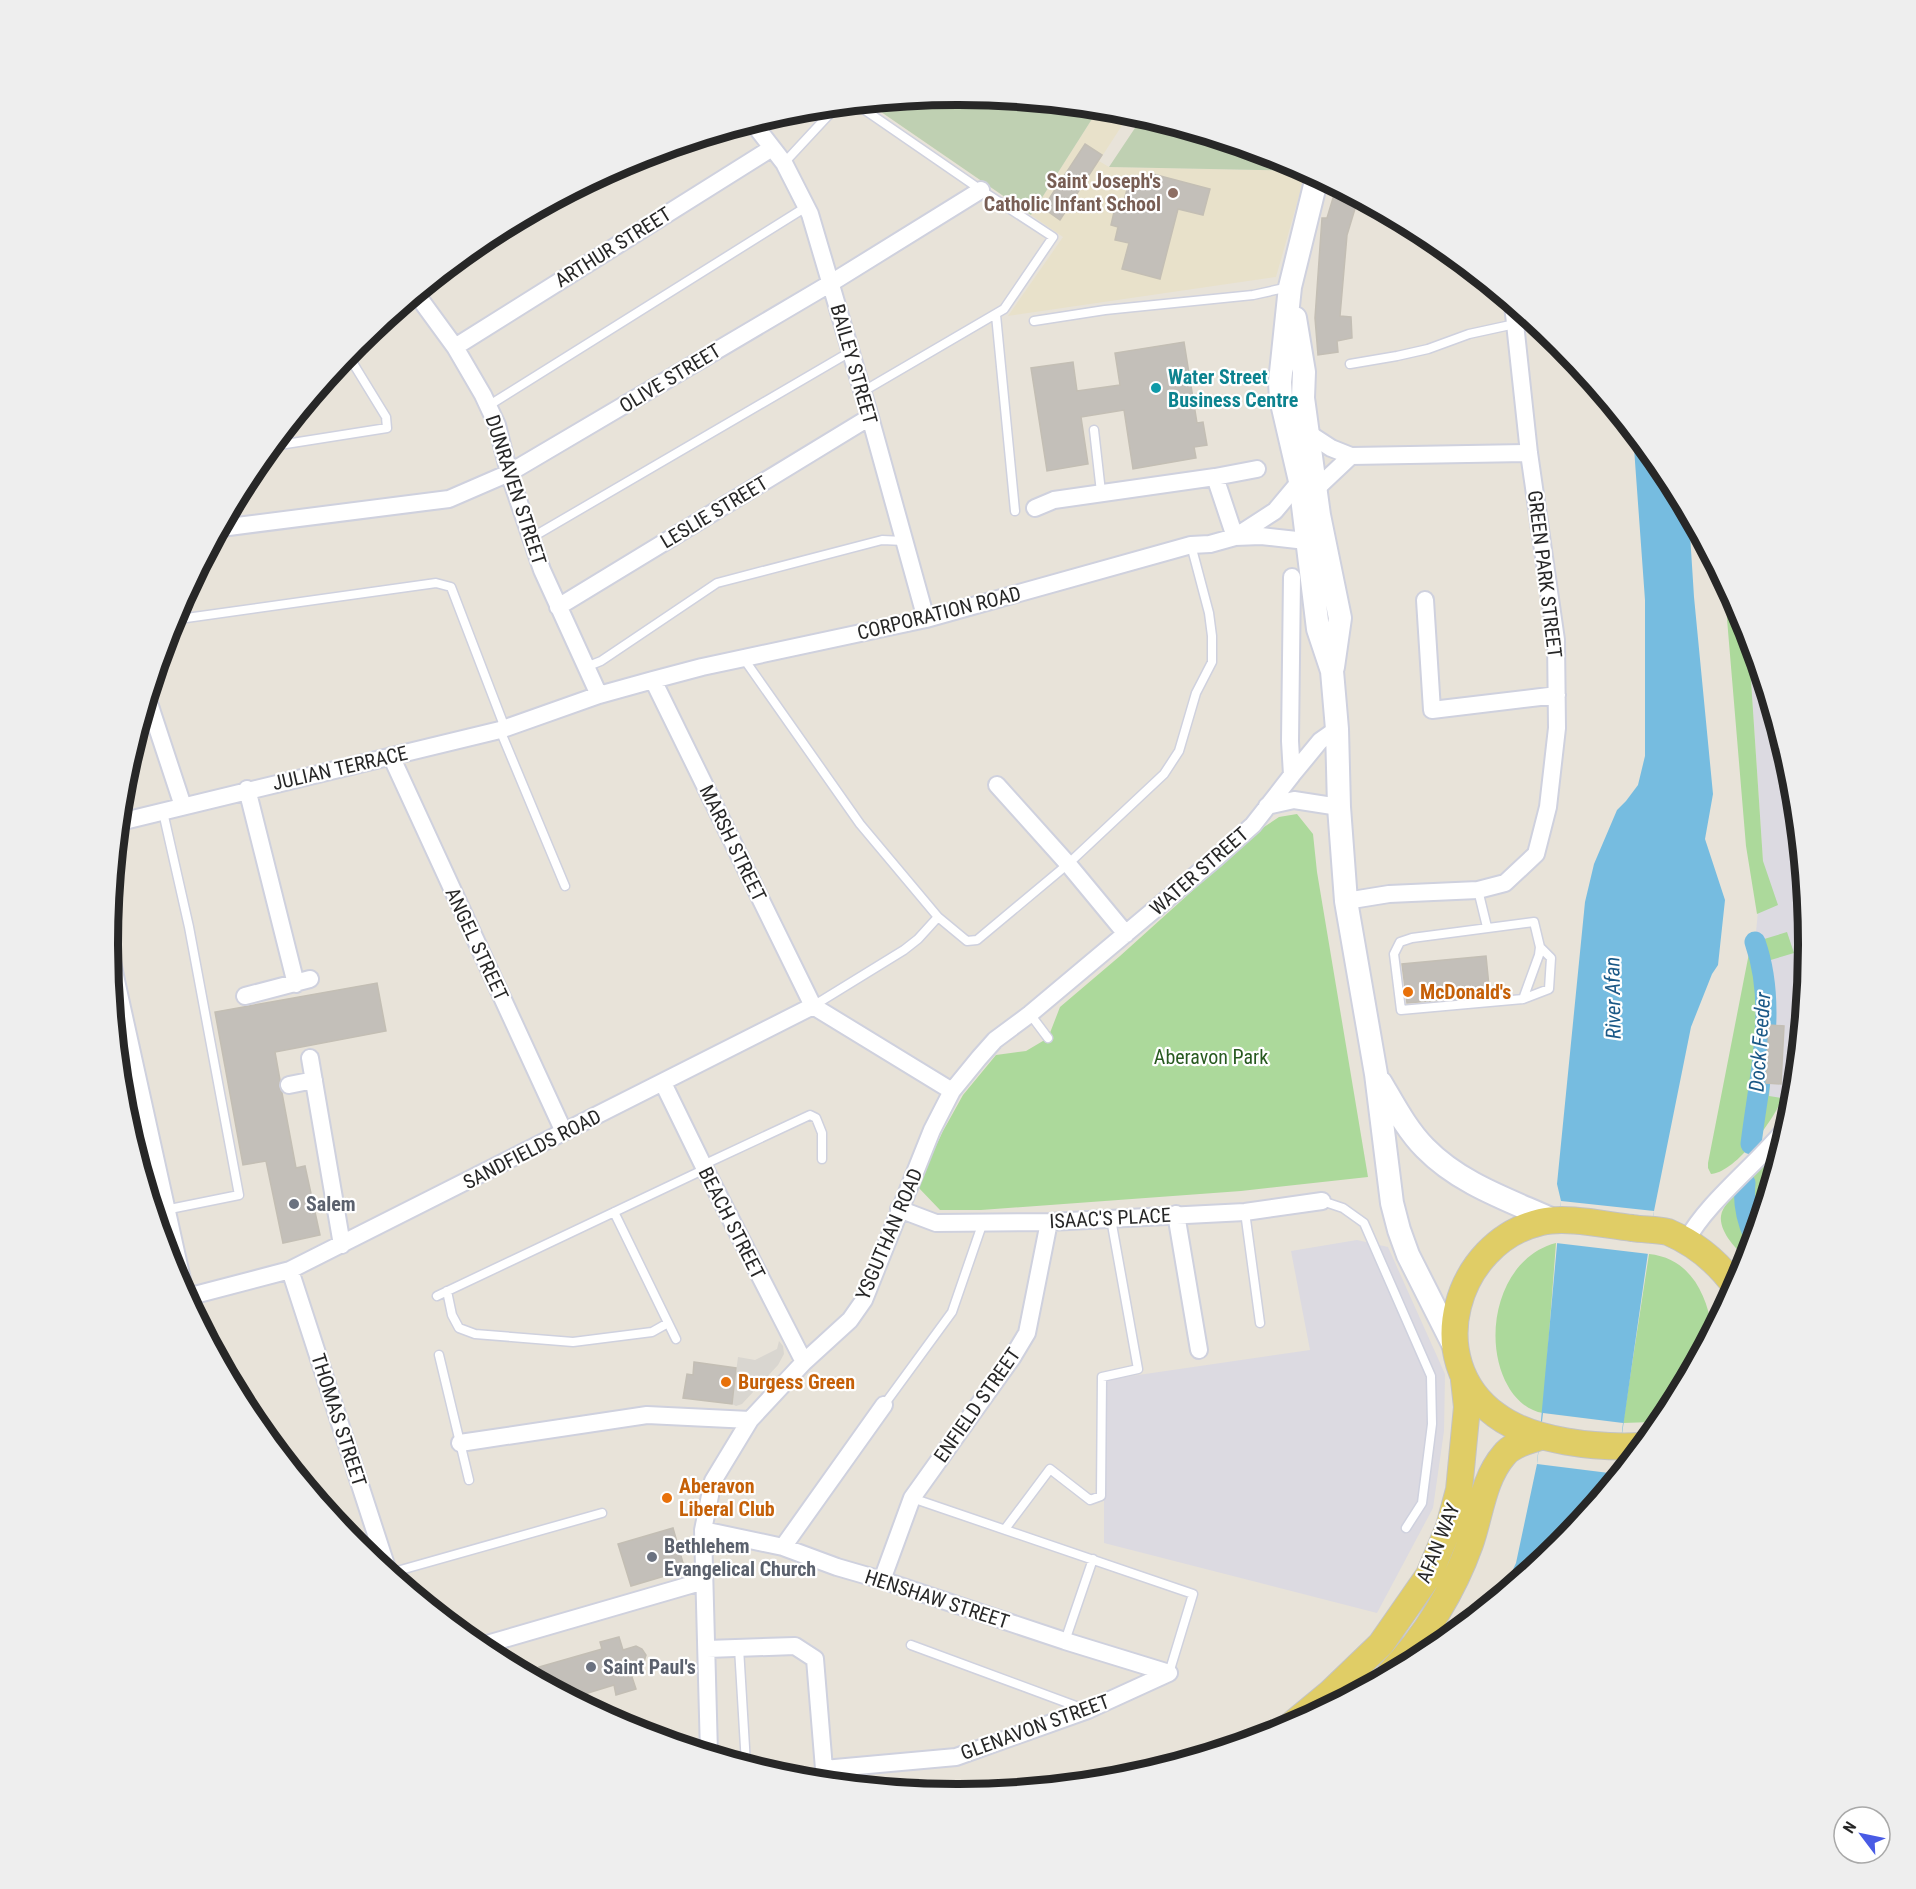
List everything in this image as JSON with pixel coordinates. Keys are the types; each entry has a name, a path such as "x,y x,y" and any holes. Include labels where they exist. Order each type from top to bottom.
{"main road":[{"path":"1630,1446 1540,1437 1520,1430 1485,1407 1464,1380 1454,1346 1453,1328 1456,1308 1465,1286 1476,1268 1501,1241 1526,1227 1556,1220 1659,1230 1686,1241 1731,1272"},
{"path":"1713,1260 1728,1278"},
{"name":"AFAN WAY","path":"1320,1701 1381,1644 1429,1575 1449,1527 1459,1490 1466,1416 1464,1380"},
{"name":"AFAN WAY","path":"1405,1655 1429,1625 1451,1590 1470,1545 1495,1466 1510,1449 1540,1437"}],"street":[{"name":"BAILEY STREET","path":"758,130 784,164 806,207 870,417 926,619"},
{"name":"ARTHUR STREET","path":"454,347 772,148"},
{"path":"1315,186 1290,287 1280,382 1281,399 1319,515 1340,618 1332,671"},
{"name":"OLIVE STREET","path":"230,527 449,499 509,473 831,284 981,190"},
{"path":"1290,287 1304,372 1303,398 1308,433 1306,540 1318,629 1332,671 1346,901 1376,1074 1392,1203 1408,1255 1454,1346"},
{"name":"DUNRAVEN STREET","path":"420,300 454,347 497,425 509,473 542,570 599,695"},
{"name":"GREEN PARK STREET","path":"1346,901 1389,894 1478,890 1505,883 1536,854 1548,807 1557,728 1557,640 1529,453 1514,315"},
{"name":"LESLIE STREET","path":"558,607 870,417"},
{"path":"1308,433 1330,448 1352,456 1529,453"},
{"name":"CORPORATION ROAD","path":"558,710 599,695 702,667 926,619 1191,545 1210,544 1235,537 1275,512 1308,485 1352,456"},
{"path":"1035,508 1052,493 1101,492 1257,469"},
{"path":"1215,477 1235,537 1261,536 1306,540"},
{"path":"1306,540 1319,515"},
{"path":"1292,577 1290,741 1292,775"},
{"path":"1425,600 1432,710 1557,695"},
{"name":"MARSH STREET","path":"653,680 813,1006"},
{"name":"JULIAN TERRACE","path":"128,820 247,789 502,729 558,710"},
{"path":"152,711 183,806"},
{"name":"WATER STREET","path":"952,1091 995,1040 1030,1014 1253,825 1320,741 1337,729"},
{"name":"ANGEL STREET","path":"391,756 564,1132"},
{"path":"997,785 1068,864 1125,934"},
{"path":"245,996 303,981 247,789"},
{"path":"1267,806 1294,800 1340,807"},
{"path":"813,1006 952,1091"},
{"name":"SANDFIELDS ROAD","path":"194,1293 290,1270 813,1006"},
{"path":"121,1011 159,1201"},
{"path":"310,1058 342,1245"},
{"path":"1376,1074 1406,1125 1419,1142 1445,1166 1474,1185 1556,1220"},
{"path":"289,1085 314,1080"},
{"name":"BEACH STREET","path":"663,1083 804,1362"},
{"name":"YSGUTHAN ROAD","path":"709,1745 703,1530 713,1481 750,1420 804,1362 850,1320 864,1300 932,1130 952,1091"},
{"path":"1686,1241 1693,1227 1706,1212 1773,1143"},
{"name":"ISAAC'S PLACE","path":"899,1209 936,1223 1049,1222 1245,1212 1322,1201"},
{"path":"1176,1214 1199,1350"},
{"name":"ENFIELD STREET","path":"882,1580 912,1498 1012,1358 1027,1333 1049,1222"},
{"name":"THOMAS STREET","path":"290,1270 384,1557"},
{"path":"783,1547 884,1405"},
{"path":"460,1443 647,1415 750,1420"},
{"name":"HENSHAW STREET","path":"703,1530 783,1547 837,1567 1169,1673"},
{"path":"492,1643 704,1581"},
{"path":"707,1649 795,1646 815,1659 825,1773"},
{"name":"GLENAVON STREET","path":"831,1774 956,1757 1088,1710 1169,1673"}],"lane":[{"path":"862,392 1004,309 1053,237 865,110"},
{"path":"784,164 829,115"},
{"path":"488,406 806,207"},
{"path":"1034,321 1105,310 1253,295 1290,287"},
{"path":"996,315 1015,511"},
{"path":"1350,364 1408,354 1428,349 1468,333 1515,324"},
{"path":"531,538 850,351"},
{"path":"284,444 387,428 386,417 353,363"},
{"path":"1094,430 1101,492"},
{"path":"586,667 602,661 717,583 882,540 904,541"},
{"path":"744,659 860,824 938,917 967,941 977,940 1068,864 1164,774 1179,751 1196,693 1212,662 1209,613 1191,545"},
{"path":"184,618 436,583 451,587 502,729 565,886"},
{"path":"162,1211 239,1195 189,927 163,812"},
{"path":"1478,890 1487,927"},
{"path":"813,1006 904,950 918,939 938,917"},
{"path":"1523,999 1539,955 1540,946 1534,922 1412,938 1400,942 1394,954 1401,1010 1523,999 1549,989 1551,958 1540,946"},
{"path":"1030,1014 1048,1038"},
{"path":"437,1296 810,1115 816,1118 822,1133 822,1160"},
{"path":"1322,1201 1342,1208 1364,1223 1431,1376 1432,1424 1422,1503 1406,1528"},
{"path":"614,1212 676,1339"},
{"path":"1245,1212 1260,1323"},
{"path":"1005,1529 1050,1469 1090,1500 1101,1496 1102,1377 1138,1369 1111,1219"},
{"path":"884,1405 952,1312 984,1222"},
{"path":"447,1291 452,1316 459,1328 475,1334 573,1342 652,1332 668,1323"},
{"path":"439,1355 470,1480"},
{"path":"912,1498 1193,1594 1169,1673"},
{"path":"397,1570 602,1513"},
{"path":"1065,1641 1094,1559"},
{"path":"911,1645 1088,1710"},
{"path":"739,1648 746,1756"}],"shaded area":[{"name":"Saint Joseph's Catholic Infant School","path":"1094,116 1124,122 1099,161 1109,167 1282,171 1303,180 1276,277 1008,316 1063,237 1031,215"},
{"path":"1750,667 1769,727 1781,781 1796,890 1798,944 1796,999 1782,1103 1757,1099 1760,957 1755,942 1763,861"},
{"path":"1357,1240 1388,1247 1445,1374 1444,1431 1433,1508 1377,1613 1104,1543 1104,1380 1310,1350 1291,1251"},
{"path":"779,1341 783,1346 784,1354 778,1365 742,1404 736,1406 732,1404 738,1357 755,1360 777,1349"}],"green space":[{"path":"958,105 1013,107 1094,116 1031,215 877,109"},
{"path":"1137,125 1155,132 1175,134 1228,150 1282,171 1109,167"},
{"path":"1726,605 1750,667 1763,861 1778,905 1757,914 1746,846"},
{"name":"Aberavon Park","path":"1297,814 1313,834 1317,872 1368,1177 1241,1191 981,1210 940,1210 917,1186 963,1095 996,1055 1026,1051 1048,1038 1060,1007 1261,829 1279,817"},
{"path":"1787,932 1794,953 1764,962 1770,1002 1766,1083 1770,1083 1769,1096 1782,1098 1771,1119 1753,1144 1731,1165 1711,1174 1708,1163 1751,943"},
{"path":"1770,1160 1739,1251 1725,1234 1721,1216 1729,1200"},
{"path":"1556,1243 1543,1413 1522,1404 1508,1386 1500,1367 1496,1346 1496,1324 1500,1302 1508,1282 1520,1265 1536,1252"},
{"path":"1649,1254 1675,1262 1685,1270 1700,1290 1710,1318 1685,1364 1648,1422 1623,1423"}],"water":[{"name":"River Afan","path":"1634,447 1690,534 1713,794 1705,839 1725,900 1718,965 1712,974 1691,1027 1654,1211 1618,1463 1552,1538 1509,1579 1516,1563 1537,1464 1561,1201 1557,1184 1585,902 1594,864 1617,810 1638,785 1645,756 1645,600"}],"pier":[{"path":"1561,1201 1654,1211 1649,1254 1556,1243"},
{"path":"1543,1413 1623,1423 1618,1463 1610,1473 1537,1464"}],"building":[{"path":"1085,144 1102,155 1060,220 1043,208"},
{"path":"1149,173 1210,189 1203,215 1178,209 1160,279 1122,269 1129,243 1115,240 1118,227 1111,225 1117,199 1124,201 1129,182 1146,186"},
{"path":"1334,195 1356,206 1347,235 1340,316 1351,317 1352,338 1337,341 1338,352 1318,355 1315,318 1322,218 1327,218"},
{"name":"Water Street Business Centre","path":"1184,342 1197,423 1203,422 1207,445 1194,447 1196,458 1133,469 1124,410 1081,417 1088,464 1047,471 1031,368 1073,362 1077,391 1120,385 1115,353"},
{"path":"1486,956 1490,996 1407,1003 1402,964"},
{"path":"377,983 386,1031 275,1052 279,1086 296,1168 305,1166 320,1235 283,1243 266,1161 243,1165 215,1012"},
{"path":"1769,1025 1784,1026 1781,1084 1766,1083"},
{"path":"694,1362 736,1368 732,1404 683,1398 687,1374 693,1375"},
{"name":"Bethlehem Evangelical Church","path":"673,1528 685,1570 631,1586 618,1544"},
{"name":"Saint Paul's","path":"619,1637 623,1650 636,1646 642,1649 646,1655 642,1668 630,1671 636,1689 616,1695 614,1685 583,1695 541,1674 539,1667 602,1649 600,1642"}],"waterway":[{"name":"Dock Feeder","path":"1751,1144 1762,1068 1766,1017 1762,967 1755,942"},
{"name":"Dock Feeder","path":"1745,1183 1744,1197 1749,1224"}],"place":[{"name":"Saint Joseph's Catholic Infant School","path":"1173,193"},
{"name":"Water Street Business Centre","path":"1156,388"},
{"name":"McDonald's","path":"1408,992"},
{"name":"Salem","path":"294,1204"},
{"name":"Burgess Green","path":"726,1382"},
{"name":"Aberavon Liberal Club","path":"667,1498"},
{"name":"Bethlehem Evangelical Church","path":"652,1557"},
{"name":"Saint Paul's","path":"591,1667"}]}
